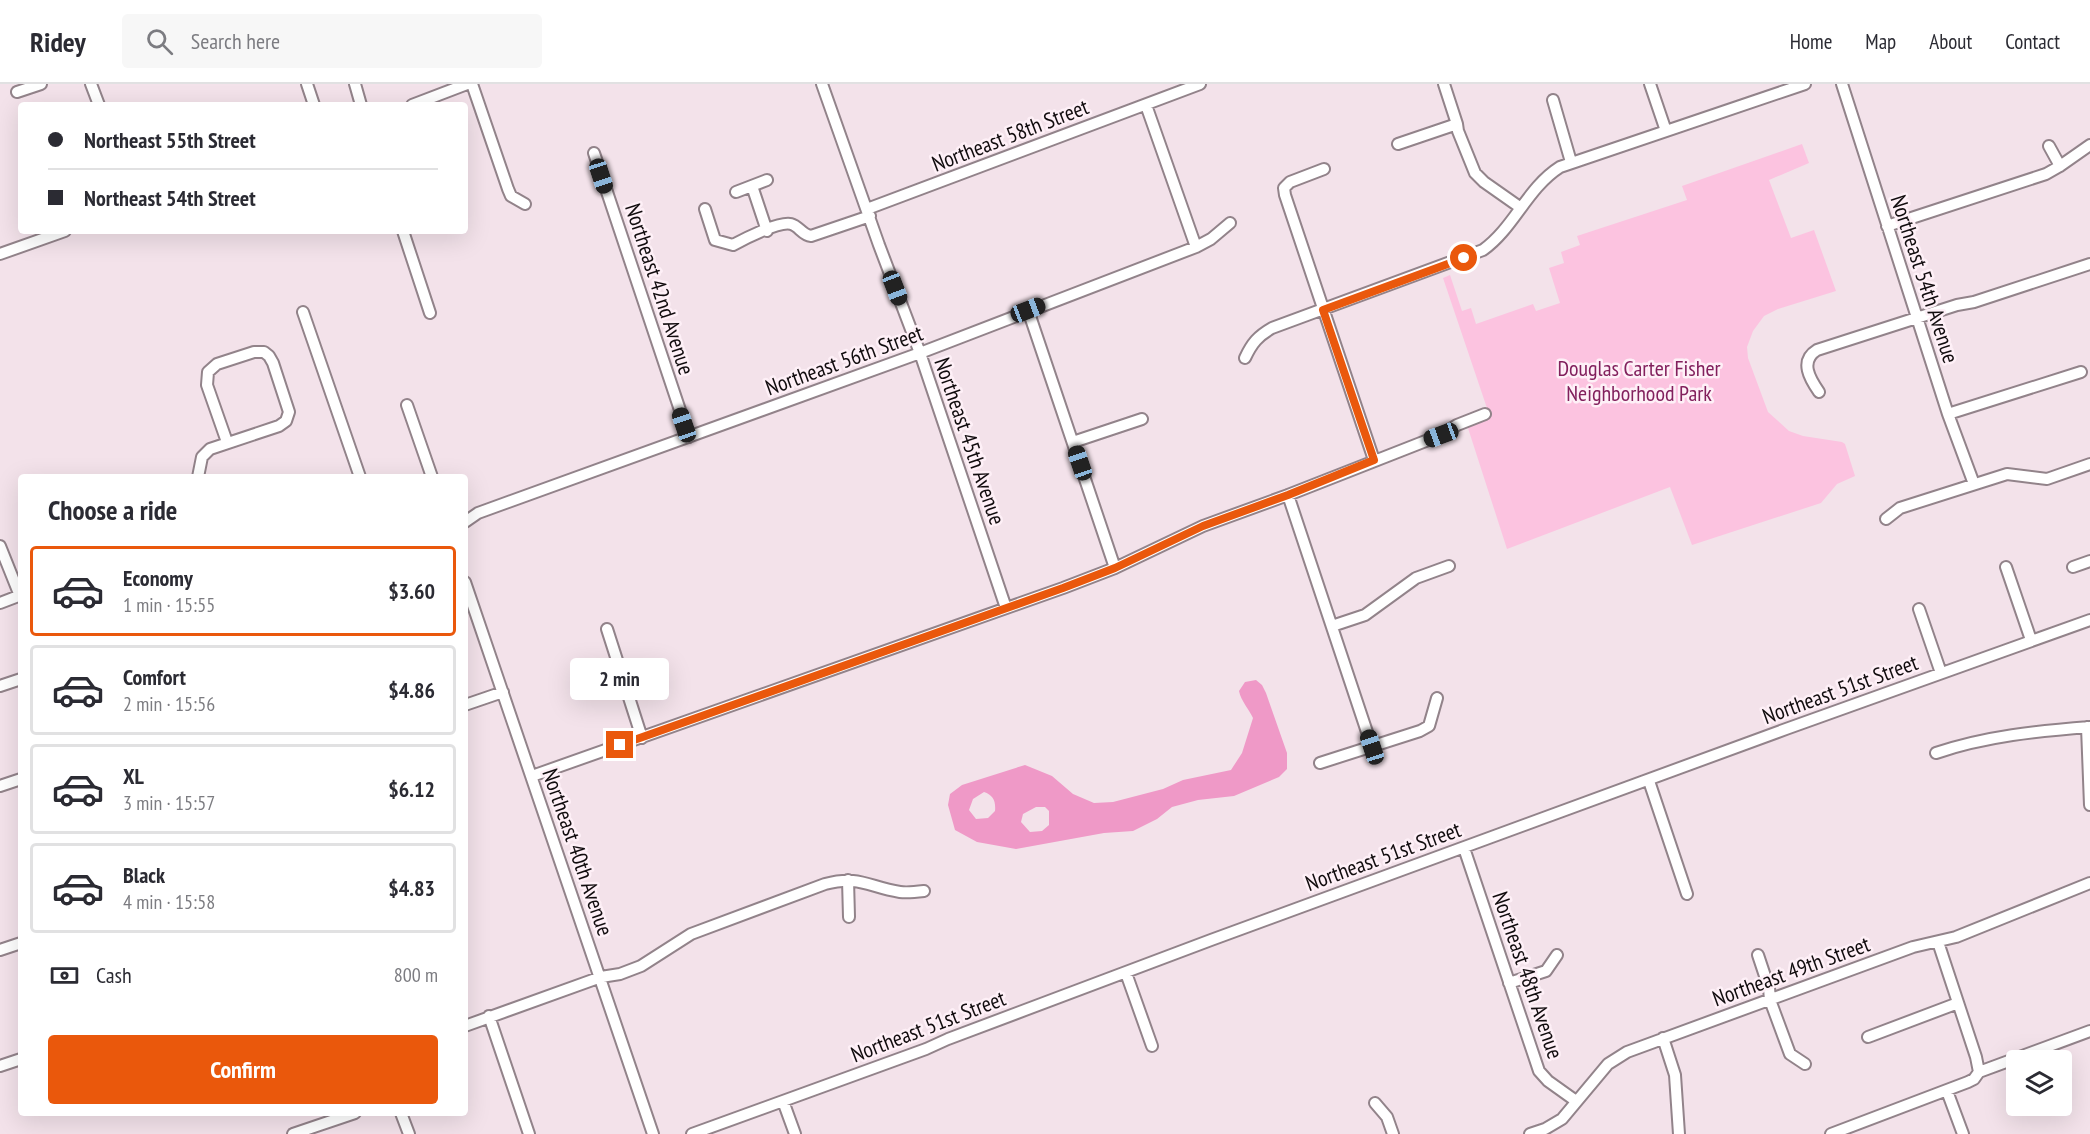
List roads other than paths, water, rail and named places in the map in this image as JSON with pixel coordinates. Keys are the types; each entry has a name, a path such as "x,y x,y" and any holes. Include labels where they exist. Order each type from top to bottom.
{"street":[{"path":"18,92 41,84"},
{"path":"91,84 98,102"},
{"path":"307,84 313,102"},
{"path":"355,84 360,102"},
{"path":"420,102 469,84 511,196 525,204"},
{"name":"Northeast 45th Avenue","path":"822,84 920,353 1006,608"},
{"name":"Northeast 58th Street","path":"705,209 715,240 733,245 747,237 789,224 795,226 803,234 813,236 1200,84"},
{"path":"1444,84 1458,131 1475,173 1521,208"},
{"path":"1650,84 1666,131"},
{"path":"1245,358 1260,334 1483,250 1506,230 1548,175 1571,162 1805,84"},
{"name":"Northeast 54th Avenue","path":"1842,84 1948,414 1974,484"},
{"path":"1552,100 1571,162"},
{"path":"1146,105 1196,247"},
{"path":"1398,144 1457,124"},
{"path":"1887,225 2046,174 2090,145"},
{"path":"2049,146 2060,166"},
{"name":"Northeast 42nd Avenue","path":"594,153 688,437"},
{"path":"1324,169 1290,182 1284,188 1287,203 1374,460"},
{"path":"736,192 767,180"},
{"path":"752,186 766,231"},
{"name":"Northeast 56th Street","path":"468,520 478,513 920,353 1196,247 1211,239 1230,223"},
{"path":"0,254 57,234"},
{"path":"404,234 430,313"},
{"path":"1819,392 1810,380 1807,361 1817,350 2090,264"},
{"path":"1028,310 1115,568"},
{"path":"303,312 359,474"},
{"path":"199,474 205,453 214,447 279,426 287,418 288,408 273,363 264,352 254,351 217,364 208,372 207,385 227,442"},
{"path":"1948,414 2081,372"},
{"path":"407,405 431,474"},
{"path":"532,776 1115,568 1203,526 1441,435 1457,425 1485,414"},
{"path":"1073,442 1142,419"},
{"path":"1886,519 1900,508 2007,474 2047,479 2090,464"},
{"path":"1288,495 1372,747"},
{"path":"0,546 18,589"},
{"path":"2073,567 2090,561"},
{"path":"1332,626 1365,615 1378,607 1404,584 1449,566"},
{"path":"2006,567 2031,640"},
{"name":"Northeast 40th Avenue","path":"468,591 653,1134"},
{"path":"0,603 18,597"},
{"path":"1919,609 1941,674"},
{"name":"Northeast 51st Street","path":"692,1134 926,1049 1211,940 2090,620"},
{"path":"607,630 642,738"},
{"path":"0,686 18,679"},
{"path":"468,704 503,692"},
{"path":"1320,763 1420,731 1428,726 1437,698"},
{"path":"1936,753 1962,744 2025,733 2089,727 2090,804"},
{"path":"0,786 18,780"},
{"path":"1649,781 1687,894"},
{"name":"Northeast 48th Avenue","path":"1464,848 1539,1071 1548,1081 1576,1101"},
{"path":"848,880 849,917"},
{"path":"468,1025 601,977 620,974 641,966 691,934 825,884 848,880 863,881 901,892 924,891"},
{"name":"Northeast 49th Street","path":"1530,1134 1545,1129 1562,1119 1608,1064 1627,1052 1913,947 1956,937 2090,883"},
{"path":"1938,942 1979,1072"},
{"path":"0,950 18,944"},
{"path":"1509,983 1546,971 1557,955"},
{"path":"1758,955 1770,988 1770,1000 1790,1054 1805,1064"},
{"path":"1126,973 1152,1046"},
{"path":"1868,1036 1958,1003"},
{"path":"489,1016 529,1134"},
{"path":"1831,1134 1974,1079 1979,1072 2090,1031"},
{"path":"1663,1038 1675,1076 1679,1134"},
{"path":"0,1066 18,1060"},
{"path":"1947,1090 1963,1134"},
{"path":"783,1101 795,1134"},
{"path":"1375,1103 1387,1117 1393,1134"},
{"path":"293,1134 346,1116"},
{"path":"402,1116 409,1134"}],"park label":[{"name":"Douglas Carter Fisher Neighborhood Park","path":"1639,380"}]}
